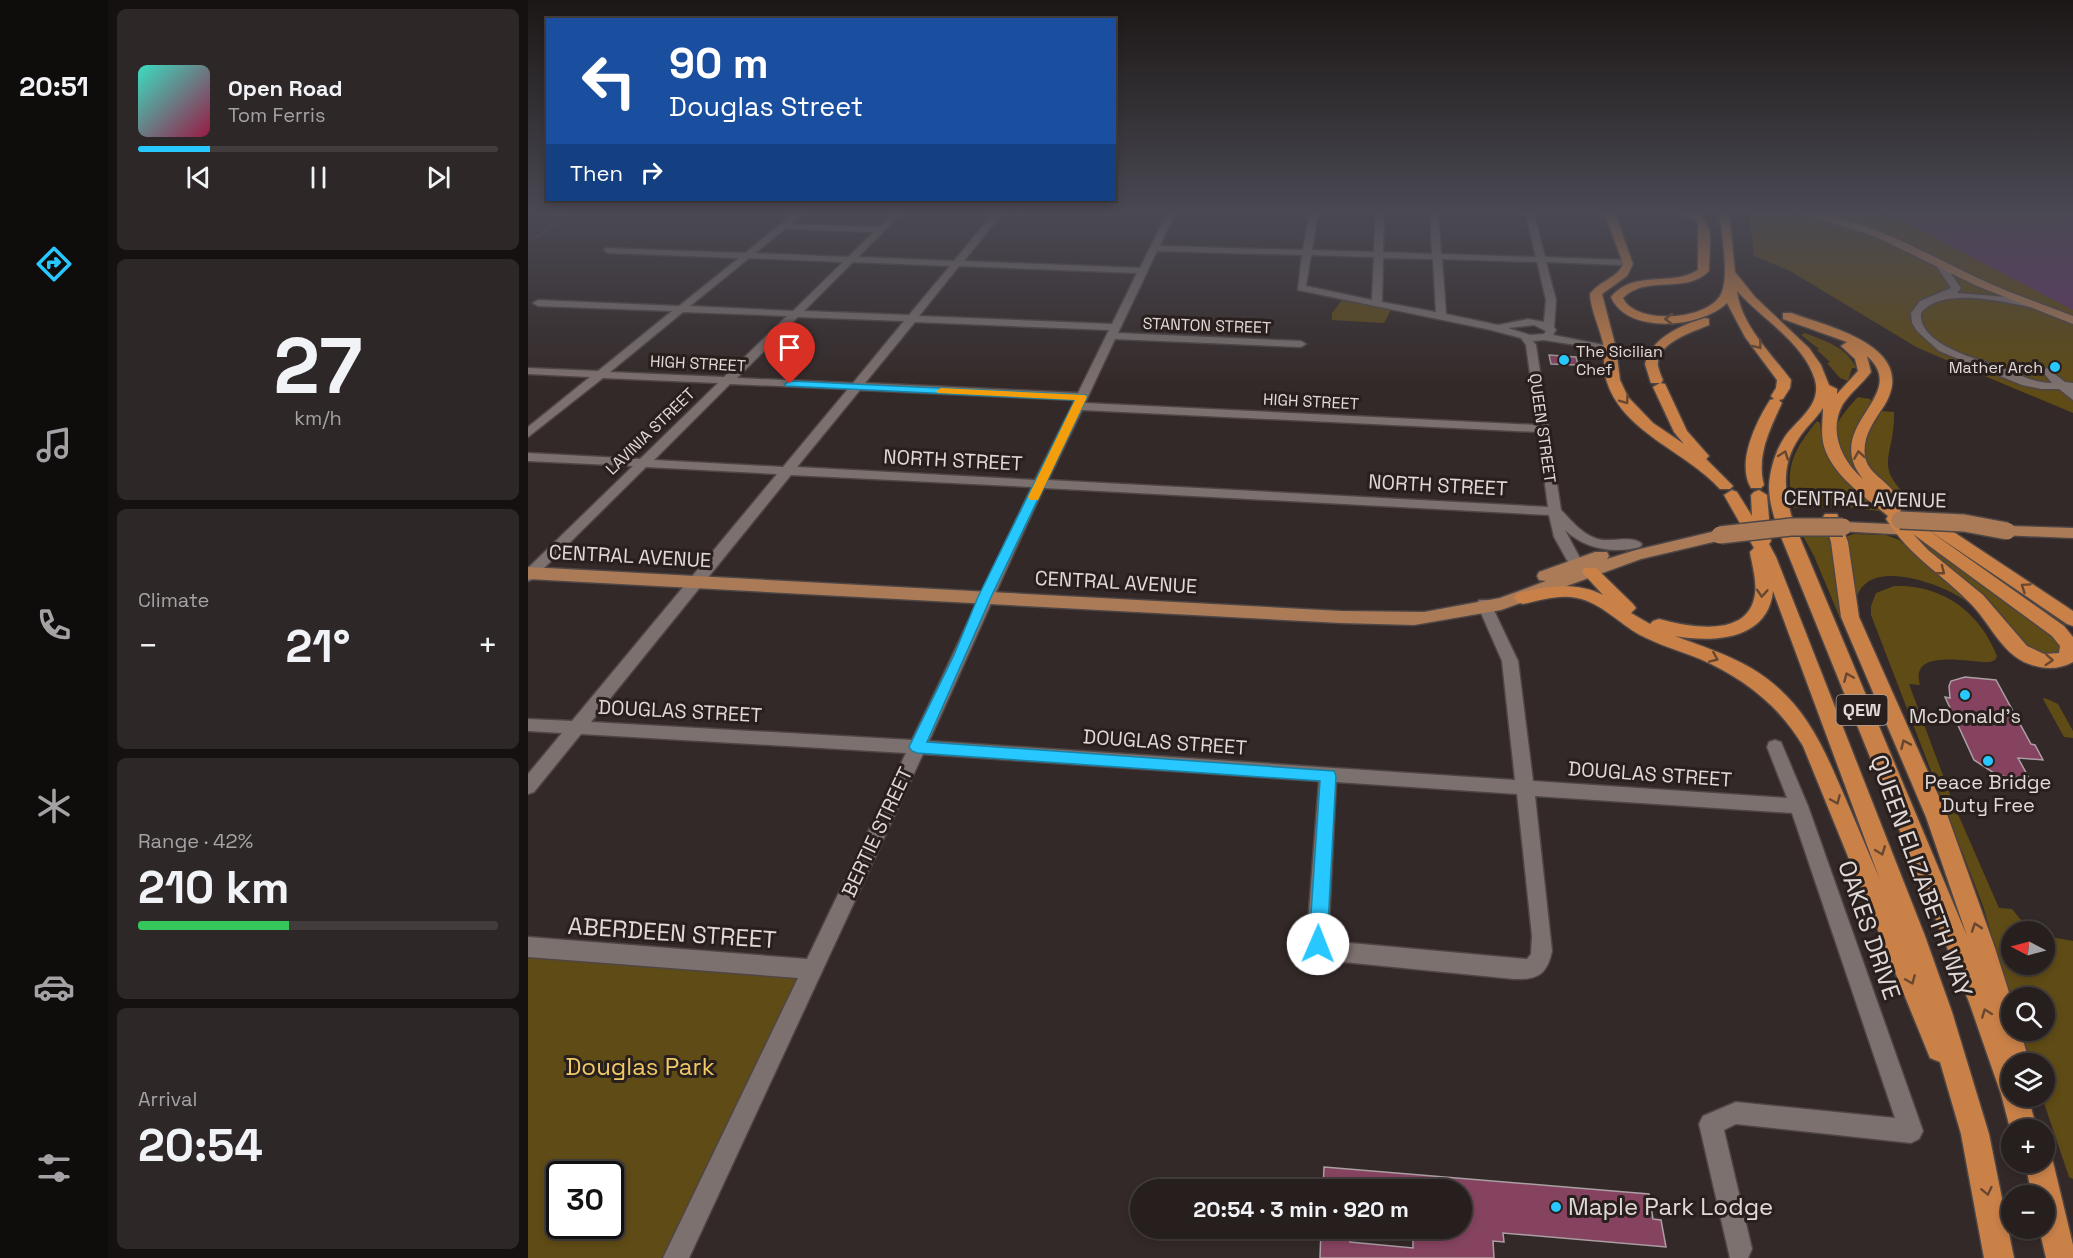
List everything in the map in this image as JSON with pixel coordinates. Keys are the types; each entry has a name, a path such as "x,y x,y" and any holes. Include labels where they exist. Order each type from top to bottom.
{"highway":[{"path":"1610,349 1596,294 1603,285 1622,275 1625,270"},
{"path":"1704,270 1690,278 1632,286 1619,294 1617,301 1636,315 1674,320 1710,311 1722,303 1732,283 1761,303 1842,343 1864,362 1866,367 1863,376 1838,401 1829,419"},
{"name":"QEW","path":"1731,270 1733,304 1751,338 1784,380 1783,388 1762,432 1752,469 1758,490 1755,529"},
{"name":"QEW","path":"1732,283 1729,303 1720,314 1676,336 1656,349 1651,364 1678,425 1755,529"},
{"name":"QUEEN ELIZABETH WAY","path":"1732,283 1794,342 1818,374 1822,395 1816,410 1792,437 1784,454 1777,486 1779,502 1808,581 1976,987 2001,1057"},
{"path":"1787,316 1859,344 1877,358 1884,368 1886,385 1858,446 1860,463 1869,476 1895,499 2073,620"},
{"path":"1794,342 1813,358 1826,376 1830,389 1830,442 1843,466 1858,483 1893,512 2061,634 2069,645 2068,656 2059,661 2048,662 2020,651 2009,642 1977,599 1918,552 1901,525"},
{"name":"QEW","path":"1610,349 1613,379 1629,406 1665,439 1695,460 1726,487"},
{"path":"1838,524 1843,549 1845,598 1850,617 1937,817 1983,948 2014,1053"},
{"path":"1583,568 1622,604 1652,622 1685,632 1722,632 1749,621 1755,616 1762,601 1763,584 1755,529"},
{"name":"QUEEN ELIZABETH WAY","path":"1755,529 1768,557 1913,936 1939,1012 1975,1134 1999,1258"},
{"path":"1583,568 1623,617"},
{"path":"1523,598 1563,591 1577,592 1592,597 1650,633 1714,658 1744,673 1782,701 1803,728 1823,769 1975,1134"},
{"path":"2042,1173 2060,1258"},
{"path":"2054,1239 2060,1258"}],"main road":[{"path":"1952,270 1981,284 2073,320"},
{"name":"CENTRAL AVENUE","path":"529,574 1384,619 1420,618 1449,614 1484,604 1501,604 1523,598 1635,544 1719,530 1838,524 1901,525 1974,533 2007,531 2073,533"},
{"name":"CENTRAL AVENUE","path":"1484,604 1494,596 1583,568 1647,552 1719,530"}],"street":[{"path":"528,433 727,270"},
{"name":"LAVINIA STREET","path":"529,574 840,270"},
{"path":"528,787 952,270"},
{"path":"1109,270 1144,271"},
{"path":"1305,270 1302,287 1311,291 1441,316 1523,335 1533,322 1550,312"},
{"path":"1377,303 1378,270"},
{"path":"1438,270 1441,316"},
{"path":"1543,270 1551,300 1547,333"},
{"path":"1944,270 1956,288 1953,292 1921,306 1915,317 1921,330 1937,345 1963,358 2035,385 2067,386"},
{"name":"BERTIE STREET","path":"676,1258 961,655 985,597 1144,271"},
{"path":"1936,299 1973,296 2034,305"},
{"name":"STANTON STREET","path":"538,303 911,319 1301,344"},
{"path":"1533,322 1547,333 1564,339 1610,349"},
{"name":"QUEEN STREET","path":"1547,333 1523,335 1544,429 1555,511 1561,537 1583,568"},
{"name":"HIGH STREET","path":"528,371 854,387 1544,429"},
{"path":"2048,371 2067,386 2073,403"},
{"name":"NORTH STREET","path":"528,457 1555,511"},
{"path":"1555,511 1576,535 1585,540 1602,545 1635,544"},
{"path":"1328,776 1317,937 1318,944 1323,950 1530,970 1543,955 1510,662 1484,604"},
{"name":"DOUGLAS STREET","path":"528,725 917,747 1799,806"},
{"name":"OAKES DRIVE","path":"1739,1249 1711,1124 1736,1113 1911,1131 1799,806 1775,747"},
{"name":"ABERDEEN STREET","path":"528,947 812,969"}],"green space":[{"path":"1787,270 2001,270 2073,306 2073,413 1918,348"},
{"path":"1343,299 1392,308 1384,323 1332,320 1332,313"},
{"path":"1805,333 1835,346 1847,355 1856,368 1852,368 1848,381 1840,378 1827,363 1830,362 1817,350 1819,349 1801,335"},
{"path":"1858,397 1870,399 1873,403 1854,438 1853,454 1856,463 1874,487 1846,462 1835,436 1840,420"},
{"path":"1882,411 1894,412 1889,471 1903,492 1918,506 1915,508 1880,482 1867,465 1864,455 1865,445"},
{"path":"1817,421 1820,423 1821,431 1888,512 1846,507 1794,508 1790,482 1792,462 1801,442"},
{"path":"1854,534 1886,535 1899,540 1973,602 1969,603 1943,588 1926,582 1890,576 1875,579 1863,586 1856,600 1845,537"},
{"path":"1827,535 1835,557 1837,595 1845,619 1840,618 1814,556 1803,536"},
{"path":"1918,537 2060,641 2062,653 2048,657 2030,648 1984,594 1917,542"},
{"path":"1894,586 1928,590 1943,596 1970,614 1990,640 1997,656 1990,662 1932,661 1923,666 1919,673 1920,685 1909,684 1954,805 1999,908 2012,909 2022,921 2001,921 2001,966 1983,906 1871,615 1871,606 1876,593"},
{"path":"2043,699 2058,704 2073,731 2073,738 2064,737"},
{"path":"2055,938 2073,941 2073,1179 2069,1177 2055,1136 2055,1119 2049,1119 2045,1107 2055,1107 2055,1053 2028,1053 2024,1041 2055,1041 2055,987 2007,987 2004,975 2055,975"},
{"name":"Douglas Park","path":"528,947 812,969 673,1258 528,1258"}],"shaded area":[{"path":"1996,270 2073,270 2073,310"}],"building":[{"name":"The Sicilian Chef","path":"1549,355 1576,357 1578,365 1551,364"},
{"path":"1965,677 1996,680 2031,744 2035,745 2043,760 2018,758 2029,778 2016,777 2017,779 1997,775 1974,760 1945,697 1950,698 1951,681"},
{"name":"Maple Park Lodge","path":"1324,1167 1468,1179 1323,1179"},
{"name":"Maple Park Lodge","path":"1472,1179 1649,1194 1653,1219 1661,1220 1666,1247 1503,1233 1504,1242 1493,1241 1494,1258 1320,1258 1321,1239 1350,1239 1350,1242 1413,1248 1413,1239 1472,1239"}],"slow traffic":[{"path":"941,391 1082,397 1034,497"}],"place":[{"name":"The Sicilian Chef","path":"1564,360"},
{"name":"Mather Arch","path":"2055,367"},
{"name":"McDonald's","path":"1965,695"},
{"name":"Peace Bridge Duty Free","path":"1988,761"},
{"name":"Maple Park Lodge","path":"1556,1207"}],"route":[{"path":"790,384 1082,397 985,597 961,655 917,747 1328,776 1318,944"}]}
